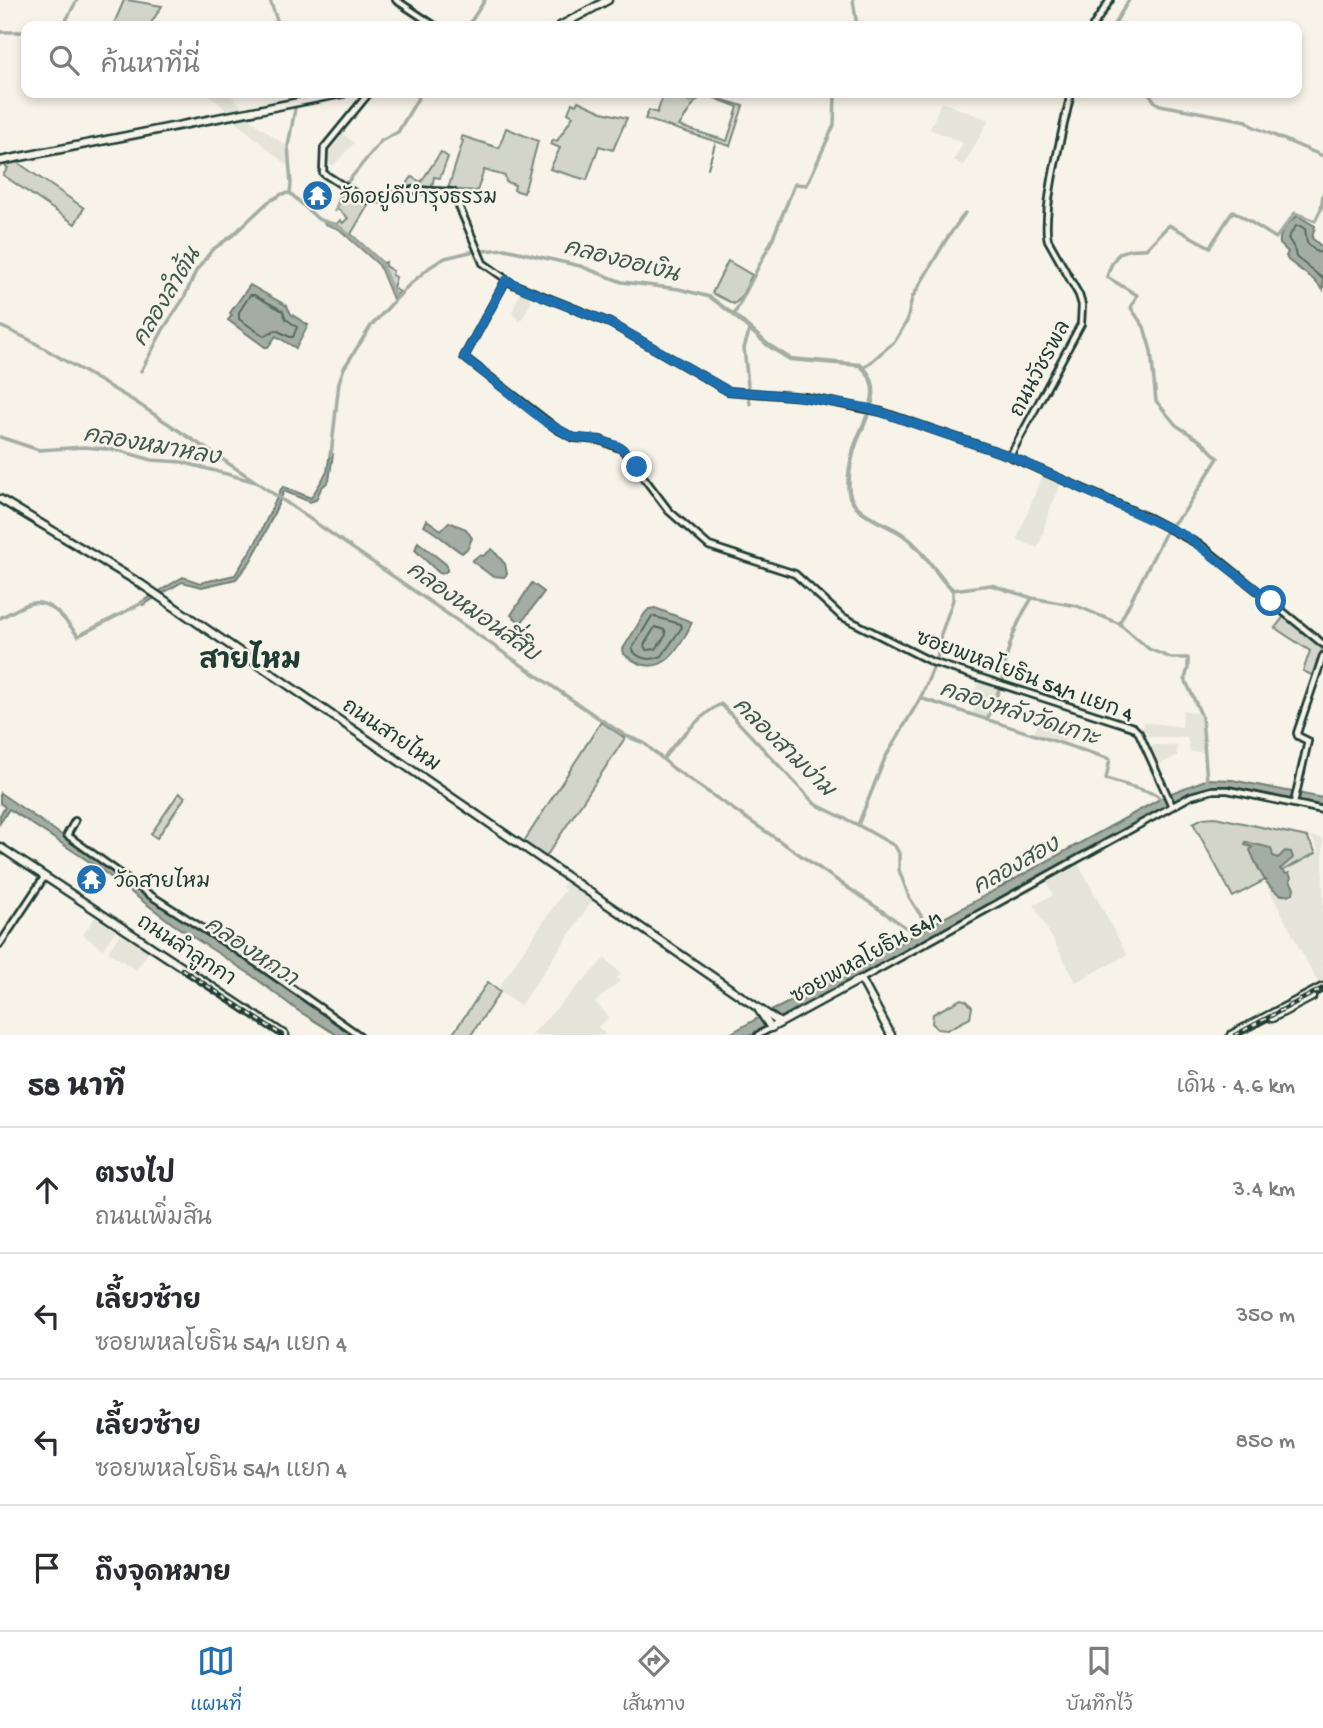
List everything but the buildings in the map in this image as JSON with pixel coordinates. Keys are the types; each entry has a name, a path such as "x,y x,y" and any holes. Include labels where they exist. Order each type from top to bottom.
{"main road":[{"path":"569,21 608,0"},
{"path":"0,161 318,98"},
{"name":"ถนนสายไหม","path":"0,499 156,595 778,1022"},
{"name":"ถนนลำลูกกา","path":"0,849 79,901"},
{"name":"ถนนลำลูกกา","path":"0,849 278,1035"},
{"path":"861,979 891,1035"},
{"name":"ซอยพหลโยธิน 54/1","path":"771,1027 861,979"},
{"path":"1231,1035 1323,989"},
{"path":"1239,1035 1323,989"},
{"name":"ถนนลำลูกกา","path":"245,1011 285,1035"},
{"name":"ถนนสายไหม","path":"761,1011 771,1027"}],"street":[{"path":"396,0 428,21"},
{"path":"1096,21 1110,0"},
{"path":"365,98 323,150 323,173 344,188 370,200 412,190 453,192 477,251 487,267 506,280 610,323 722,389 805,397 870,408 1010,456 1170,528 1215,556 1323,643"},
{"name":"ถนนวัชรพล","path":"1010,456 1081,324 1080,298 1048,240 1046,230 1070,98"},
{"name":"ซอยพหลโยธิน 54/1 แยก 4","path":"506,280 464,353 466,359 544,421 577,439 600,440 622,449 669,511 709,546 795,574 841,616 934,663 1132,726 1139,733 1171,805"},
{"path":"1294,802 1308,741 1297,733 1323,656"},
{"name":"ซอยพหลโยธิน 54/1","path":"861,979 1191,796 1220,789 1323,810"},
{"path":"76,822 67,835 150,895 243,954 359,1035"},
{"path":"0,944 44,879"},
{"path":"758,1035 771,1027"}],"shaded area":[{"path":"124,0 162,6 152,21 115,21"},
{"path":"213,98 233,98 247,111 230,114"},
{"path":"663,98 690,102 700,98 679,126 727,141 738,107 715,98 743,106 730,146 645,119 649,110 657,113"},
{"path":"578,101 602,112 627,118 613,150 599,146 587,180 550,169 560,148 551,144 553,140 557,141 573,116 568,113 572,103 576,105"},
{"path":"941,102 989,120 963,166 954,160 963,143 930,129"},
{"path":"244,115 286,146 289,167 230,117"},
{"path":"506,128 538,141 524,193 514,190 515,185 506,182 505,176 484,170 477,191 448,189 463,141 462,136 499,148"},
{"path":"339,130 354,143 333,166 324,158 324,151"},
{"path":"441,152 448,157 440,178 434,177 432,187 404,188 412,177 421,182"},
{"path":"14,160 84,208 75,224 3,175 8,168 1,163"},
{"path":"342,189 370,202 351,234 383,263 386,262 385,266 393,271 392,275 396,277 393,288 400,292 393,299 379,265 339,229 323,221 337,224 348,218 336,207"},
{"path":"728,261 752,275 741,298 734,304 712,293"},
{"path":"524,292 532,301 520,322 512,313 519,294"},
{"path":"1043,474 1061,483 1038,548 1017,539"},
{"path":"1285,615 1323,646 1314,676 1303,671 1310,651 1275,628"},
{"path":"979,678 999,685 987,718 972,714 977,702 973,700"},
{"path":"1183,710 1200,714 1204,752 1190,752 1187,737 1148,737 1147,732 1140,734 1138,729 1144,726 1143,722 1182,727"},
{"path":"1042,714 1071,723 1064,742 1034,733"},
{"path":"601,722 625,738 545,858 523,843"},
{"path":"1152,745 1177,745 1177,756 1160,764 1158,761 1153,763 1148,752 1152,750"},
{"path":"179,793 185,797 157,838 151,834"},
{"path":"1215,817 1307,837 1316,853 1233,897 1193,823 1203,818"},
{"path":"1311,836 1323,839 1323,983 1319,985 1264,880 1319,852"},
{"path":"1078,863 1127,955 1076,982 1034,905 1053,895 1046,880"},
{"path":"568,879 595,897 520,1006 497,990 565,890 562,887"},
{"path":"95,917 115,931 103,949 83,935"},
{"path":"120,934 148,952 136,970 108,952"},
{"path":"605,958 621,974 617,978 620,981 595,1002 609,1017 598,1027 606,1035 531,1035"},
{"path":"488,982 500,992 471,1035 452,1035"},
{"path":"961,999 972,1007 970,1018 947,1030 937,1029 932,1023 933,1014"}],"water":[{"path":"1298,216 1315,226 1312,238 1323,248 1323,290 1288,260 1288,252 1280,244 1285,228"},
{"path":"250,285 287,306 291,314 308,325 296,348 276,336 268,347 265,347 228,320"},
{"path":"330,452 333,454 329,481 321,488 316,500 310,502 284,491 261,542 236,579 202,587 182,582 143,605 141,602 183,577 200,583 235,575 256,542 281,489 284,487 311,498 327,472"},
{"path":"427,520 441,530 449,522 466,529 472,538 468,548 462,553 457,550 424,526"},
{"path":"418,542 447,565 447,571 441,574 415,550"},
{"path":"492,549 505,564 507,574 504,577 492,576 472,561"},
{"path":"532,583 544,592 521,623 511,615"},
{"path":"655,608 692,622 674,653 666,661 647,666 624,654 623,649 645,613"},
{"path":"1208,779 1232,780 1323,798 1323,806 1226,787 1195,792 752,1035 728,1035 1169,794"},
{"path":"0,793 355,1035 337,1035 297,1010 250,974 173,924 96,866 9,809 0,823 0,815 5,807 0,803"},
{"path":"1246,842 1271,848 1273,856 1278,858 1285,851 1291,852 1293,858 1280,869 1286,874 1289,873 1293,893 1285,895 1272,888 1256,864 1250,850 1252,847 1245,845"}],"waterway":[{"path":"66,21 77,0"},
{"path":"270,0 277,21"},
{"path":"471,21 485,0"},
{"path":"853,0 856,21"},
{"path":"1116,21 1129,0"},
{"path":"0,32 21,32"},
{"path":"297,98 288,146 290,193 318,219 340,227 381,263 396,299"},
{"path":"335,211 346,184 381,141 398,132 418,98"},
{"name":"คลองออเงิน","path":"331,455 339,382 344,368 371,326 408,286 445,258 470,252 505,249 580,266 622,282 679,289 710,297 734,315 772,240 795,184 807,185 834,125 835,98"},
{"path":"1152,98 1160,105 1247,121 1252,126 1323,156"},
{"path":"708,168 715,144"},
{"name":"คลองลำต้น","path":"141,371 184,298 196,271 212,250 233,235 268,202 282,194 290,193"},
{"path":"1119,624 1167,530 1184,512 1218,458 1202,442 1176,425 1156,401 1151,351 1144,327 1131,308 1137,295 1107,277 1113,262 1125,251 1146,249 1169,225 1210,247 1233,211 1276,238 1295,213 1315,221 1321,209 1323,194"},
{"path":"864,368 895,341 907,321 912,298 965,213"},
{"name":"คลองออเงิน","path":"734,315 768,345 790,359 860,365 868,374 873,395 854,449 849,482 851,499 863,512 910,540 953,590"},
{"name":"คลองหมอนสี่สิบ","path":"0,326 28,339 134,401 258,483 594,715 626,736 644,743 673,768 917,935"},
{"path":"750,329 744,348 750,404"},
{"name":"คลองหมาหลง","path":"0,437 39,450 84,447 117,450 152,460 182,462 256,482"},
{"name":"คลองสามง่าม","path":"930,930 909,897 899,870 899,853 895,846 858,825 885,758 921,697 937,659 941,634 953,600 953,590 991,585 1032,598 1077,606 1120,624 1149,649 1171,658 1188,658 1185,679 1202,717 1207,781"},
{"path":"1003,680 1012,637 1032,598"},
{"path":"0,618 28,604 39,603 58,613 78,636 144,602"},
{"path":"987,720 1000,687"},
{"name":"คลองหลังวัดเกาะ","path":"920,698 1110,759 1106,779 1155,794 1163,801"},
{"name":"คลองสามง่าม","path":"663,759 690,728 721,704 815,804 858,825"}],"railway":[{"path":"182,969 282,1035"},
{"path":"1235,1035 1323,988"}],"place":[{"name":"วัดอยู่ดีบำรุงธรรม","path":"317,196"},
{"name":"วัดสายไหม","path":"91,880"}],"district":[{"name":"สายไหม","path":"250,658"}],"route":[{"path":"637,467 618,446 600,440 577,439 544,421 464,357 506,280 610,323 722,389 734,393 794,396 868,408 1010,456 1186,536 1271,601"}],"water label":[{"name":"คลองสอง","path":"1015,864"},
{"name":"คลองหกวา","path":"252,950"}]}
